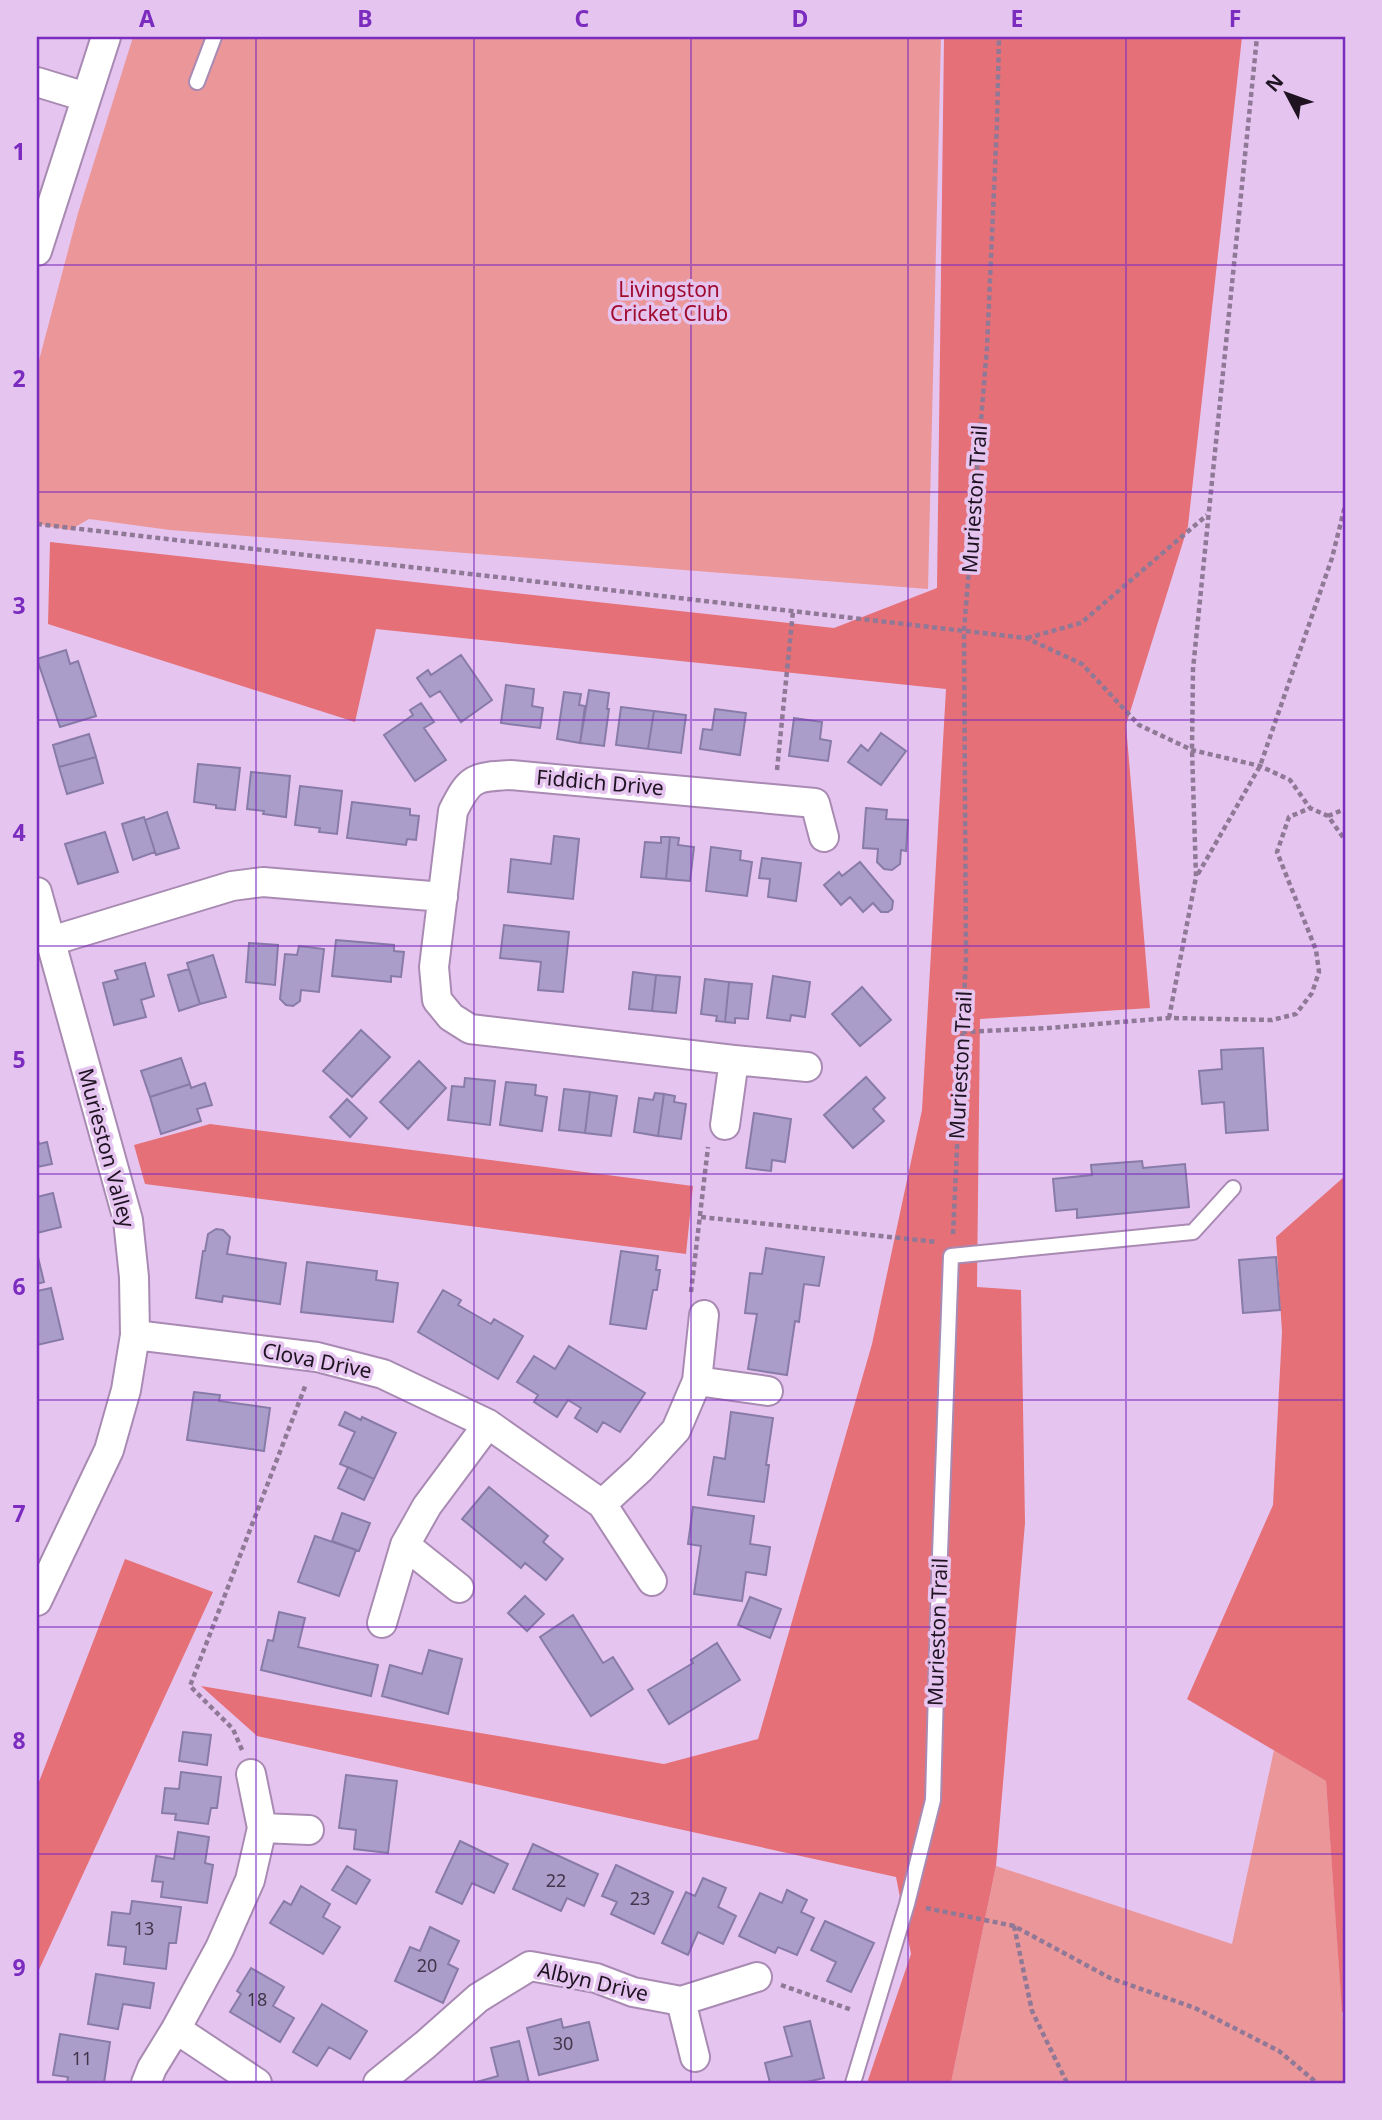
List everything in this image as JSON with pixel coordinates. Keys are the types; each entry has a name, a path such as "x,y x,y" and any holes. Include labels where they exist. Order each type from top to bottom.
{"street":[{"path":"37,251 106,37"},
{"path":"37,82 86,97"},
{"name":"Fiddich Drive","path":"807,1067 470,1029 451,1017 437,1000 434,967 453,811 464,789 481,777 511,775 815,803 824,837"},
{"path":"51,941 232,886 263,882 443,897"},
{"name":"Murieston Valley","path":"37,892 128,1220 134,1278 135,1335 126,1390 109,1450 38,1595"},
{"path":"725,1125 734,1060"},
{"path":"602,1504 640,1469 676,1430 697,1381 704,1315"},
{"name":"Clova Drive","path":"135,1335 317,1357 383,1374 488,1424 602,1504 652,1581"},
{"path":"697,1381 768,1391"},
{"path":"382,1623 405,1545 427,1506 488,1424"},
{"path":"405,1545 459,1588"},
{"path":"146,2083 220,1948 250,1880 262,1828 251,1774"},
{"path":"262,1828 309,1830"},
{"name":"Albyn Drive","path":"378,2083 478,1997 530,1966 596,1978 633,1992 681,2001 757,1977"},
{"path":"681,2001 695,2057"},
{"path":"176,2029 257,2083"}],"lane":[{"path":"197,82 214,37"},
{"path":"952,1250 1193,1232 1233,1188"},
{"name":"Murieston Trail","path":"853,2083 906,1904 933,1800 952,1250"}],"path":[{"name":"Murieston Trail","path":"952,1250 966,957 964,630 987,347 999,37"},
{"path":"1169,1018 1196,877 1192,750 1193,668 1257,37"},
{"path":"1196,877 1260,766 1332,558 1345,506"},
{"path":"1026,638 1081,623 1208,515"},
{"path":"37,524 1026,638 1082,664 1139,725 1192,750 1260,766 1290,780 1310,808 1328,816 1345,841"},
{"path":"774,798 793,611"},
{"path":"962,1032 1169,1018 1272,1020 1296,1014 1312,993 1319,971 1316,950 1277,852 1289,817 1310,808"},
{"path":"1328,816 1345,809"},
{"path":"704,1315 690,1297 710,1132 725,1125"},
{"path":"701,1217 952,1250"},
{"path":"251,1774 233,1729 190,1686 317,1357"},
{"path":"906,1904 1014,1926 1110,1978 1195,2008 1279,2051 1317,2083"},
{"path":"1014,1926 1032,2011 1067,2083"},
{"path":"757,1977 873,2017"}],"green space":[{"name":"Livingston Cricket Club","path":"133,37 941,37 928,589 170,530 89,519 70,530 37,522 37,368 78,213"},
{"path":"1274,1750 1326,1781 1345,2049 1345,2083 951,2083 996,1866 1232,1944"}],"shaded area":[{"path":"944,37 1242,37 1188,526 1126,725 1150,1008 980,1019 977,1287 1021,1290 1025,1523 996,1866 951,2083 867,2083 911,1954 896,1877 257,1736 201,1686 664,1764 758,1739 872,1344 922,1110 946,689 376,629 355,722 48,624 50,542 834,628 937,588"},
{"path":"210,1124 693,1186 686,1254 145,1184 134,1145"},
{"path":"1345,1176 1345,2014 1342,2012 1326,1781 1187,1699 1273,1505 1282,1332 1276,1237"},
{"path":"125,1559 213,1592 37,1974 37,1787"}],"building":[{"path":"66,650 70,664 78,661 96,716 60,727 37,659"},
{"path":"461,655 492,700 461,722 440,691 430,697 417,678 428,670 431,675"},
{"path":"506,685 534,689 532,706 543,708 540,728 501,723"},
{"path":"589,690 609,693 604,746 580,743"},
{"path":"564,692 581,694 579,705 585,706 580,743 557,739"},
{"path":"421,703 434,722 424,728 446,760 415,781 384,735 413,715 410,710"},
{"path":"621,707 654,711 648,749 616,745"},
{"path":"715,709 746,713 740,755 700,749 703,729 712,730"},
{"path":"654,711 686,715 681,753 648,749"},
{"path":"794,718 822,722 820,739 831,741 828,761 789,756"},
{"path":"881,733 906,751 881,785 848,762 861,745 868,751"},
{"path":"89,734 96,757 59,767 53,745"},
{"path":"96,757 103,783 67,794 59,767"},
{"path":"198,764 240,768 235,810 194,802"},
{"path":"251,772 290,776 286,817 247,809"},
{"path":"300,786 342,791 337,834 319,832 320,828 295,825"},
{"path":"352,802 410,809 410,815 419,816 416,840 407,839 406,845 347,838"},
{"path":"866,808 887,810 886,819 908,820 906,851 901,850 900,864 892,870 884,869 877,862 878,849 863,848"},
{"path":"167,812 179,848 156,855 145,820"},
{"path":"144,817 155,852 133,860 122,824"},
{"path":"105,832 118,872 78,884 65,844"},
{"path":"554,836 579,839 573,899 508,892 511,859 551,864"},
{"path":"661,837 670,837 666,879 641,877 645,842 661,843"},
{"path":"670,837 679,838 678,845 694,847 690,881 666,879"},
{"path":"711,847 741,851 740,860 752,862 747,896 706,891"},
{"path":"762,858 801,863 796,901 768,897 770,879 759,878"},
{"path":"860,862 893,901 892,909 888,912 881,912 873,903 863,912 850,897 841,905 824,885 839,872 842,876"},
{"path":"504,925 569,932 563,992 538,990 541,962 500,958"},
{"path":"336,940 394,945 394,951 404,952 401,977 391,976 391,982 332,976"},
{"path":"249,943 278,945 275,985 246,982"},
{"path":"299,946 324,949 319,992 301,990 300,1001 293,1006 286,1005 280,999 285,954 297,955"},
{"path":"213,955 226,997 200,1004 187,963"},
{"path":"145,963 154,996 141,1000 146,1017 114,1025 103,983 118,979 115,971"},
{"path":"189,969 200,1004 179,1011 168,975"},
{"path":"633,972 656,975 652,1011 629,1009"},
{"path":"656,975 680,977 676,1013 652,1011"},
{"path":"773,976 810,982 805,1017 791,1015 790,1021 767,1018"},
{"path":"705,979 729,982 725,1022 716,1021 717,1016 701,1014"},
{"path":"729,982 752,984 748,1019 735,1018 735,1023 725,1022"},
{"path":"862,987 891,1020 860,1046 832,1014"},
{"path":"361,1030 390,1057 352,1097 323,1071"},
{"path":"1263,1048 1268,1130 1226,1133 1224,1102 1202,1104 1199,1071 1222,1069 1221,1050"},
{"path":"181,1058 190,1084 150,1097 141,1071"},
{"path":"419,1061 446,1088 408,1129 380,1102"},
{"path":"866,1077 885,1098 873,1109 884,1121 853,1148 824,1115"},
{"path":"465,1078 495,1081 490,1125 448,1120 452,1086 464,1087"},
{"path":"506,1082 536,1085 535,1095 547,1097 542,1131 500,1125"},
{"path":"205,1083 212,1105 197,1109 201,1121 161,1134 150,1097 190,1084 191,1088"},
{"path":"564,1089 590,1092 585,1133 559,1130"},
{"path":"590,1092 617,1096 611,1136 585,1133"},
{"path":"655,1093 664,1094 658,1136 634,1132 639,1098 653,1100"},
{"path":"664,1094 675,1096 674,1102 686,1104 681,1139 658,1136"},
{"path":"347,1099 367,1118 350,1137 330,1117"},
{"path":"754,1113 791,1119 785,1162 772,1160 771,1171 746,1168"},
{"path":"37,1136 39,1144 47,1142 52,1164 37,1167"},
{"path":"1142,1161 1143,1168 1185,1164 1189,1207 1077,1218 1077,1209 1056,1211 1053,1179 1092,1175 1091,1165"},
{"path":"53,1193 61,1227 37,1233 37,1197"},
{"path":"216,1229 223,1230 230,1237 227,1254 286,1263 280,1304 223,1296 222,1302 196,1298 203,1251 208,1234"},
{"path":"766,1248 824,1257 819,1286 804,1284 787,1375 748,1369 757,1314 745,1313 750,1273 762,1274"},
{"path":"621,1251 658,1256 656,1270 660,1270 657,1290 653,1290 646,1329 610,1324"},
{"path":"37,1253 44,1282 37,1284"},
{"path":"1276,1257 1280,1310 1243,1313 1239,1260"},
{"path":"307,1262 377,1271 376,1280 398,1283 393,1322 301,1312"},
{"path":"51,1288 63,1339 37,1345 37,1291"},
{"path":"443,1290 461,1300 458,1305 491,1324 494,1319 523,1336 498,1379 418,1332"},
{"path":"569,1346 645,1393 620,1432 603,1422 597,1432 575,1418 581,1408 568,1400 557,1417 534,1402 538,1395 517,1382 534,1356 555,1369"},
{"path":"194,1392 220,1395 219,1401 270,1408 264,1451 187,1440"},
{"path":"345,1412 396,1433 374,1479 340,1464 355,1432 339,1425"},
{"path":"731,1412 773,1418 764,1502 708,1495 714,1457 725,1459"},
{"path":"348,1467 374,1479 364,1500 338,1488"},
{"path":"489,1487 548,1536 543,1542 563,1559 546,1580 525,1563 521,1568 462,1519"},
{"path":"693,1507 754,1516 750,1544 770,1547 766,1575 746,1572 742,1601 694,1594 701,1546 688,1544"},
{"path":"342,1513 370,1523 359,1551 332,1541"},
{"path":"315,1536 356,1550 339,1596 298,1582"},
{"path":"525,1596 544,1614 527,1631 508,1613"},
{"path":"750,1597 781,1609 770,1638 738,1625"},
{"path":"279,1612 305,1618 298,1647 378,1665 371,1696 261,1670 268,1640 273,1641"},
{"path":"573,1615 603,1663 613,1657 633,1689 591,1716 540,1637"},
{"path":"717,1643 740,1680 669,1724 648,1690 693,1663 691,1660"},
{"path":"429,1650 462,1659 448,1714 382,1696 390,1665 422,1674"},
{"path":"183,1732 211,1735 207,1765 179,1761"},
{"path":"181,1772 221,1777 217,1808 211,1808 208,1824 175,1820 176,1814 162,1813 165,1788 179,1789"},
{"path":"346,1775 397,1781 388,1853 354,1849 356,1830 339,1828"},
{"path":"178,1832 209,1837 205,1863 213,1865 207,1903 161,1897 163,1882 152,1881 156,1856 174,1859"},
{"path":"460,1841 508,1864 494,1893 472,1883 462,1904 436,1892"},
{"path":"533,1844 598,1874 584,1906 567,1898 561,1911 513,1889"},
{"path":"616,1865 673,1892 654,1934 611,1914 617,1902 602,1896"},
{"path":"347,1866 370,1880 356,1904 332,1890"},
{"path":"703,1878 726,1888 718,1907 736,1916 723,1944 698,1932 688,1955 662,1943 686,1892 695,1896"},
{"path":"301,1886 330,1904 323,1917 340,1927 323,1954 270,1923 284,1901 291,1905"},
{"path":"787,1890 807,1900 801,1912 814,1918 797,1955 778,1947 775,1953 739,1936 760,1893 782,1903"},
{"path":"132,1901 181,1907 176,1943 169,1943 166,1969 124,1964 126,1947 108,1945 112,1912 130,1914"},
{"path":"825,1921 874,1943 851,1992 827,1981 836,1962 811,1950"},
{"path":"430,1927 459,1941 448,1964 458,1969 443,2003 395,1981 410,1947 420,1951"},
{"path":"251,1968 284,1987 273,2006 294,2018 280,2042 230,2012 241,1994 237,1991"},
{"path":"96,1974 154,1983 150,2008 123,2004 118,2029 88,2024"},
{"path":"322,2004 367,2031 350,2059 329,2047 317,2066 293,2052"},
{"path":"561,2019 563,2028 589,2022 598,2060 539,2075 527,2028"},
{"path":"810,2021 824,2078 802,2083 770,2083 765,2063 792,2056 784,2027"},
{"path":"60,2034 110,2042 104,2083 67,2083 68,2077 53,2075"},
{"path":"519,2041 529,2083 473,2083 498,2076 491,2048"}]}
